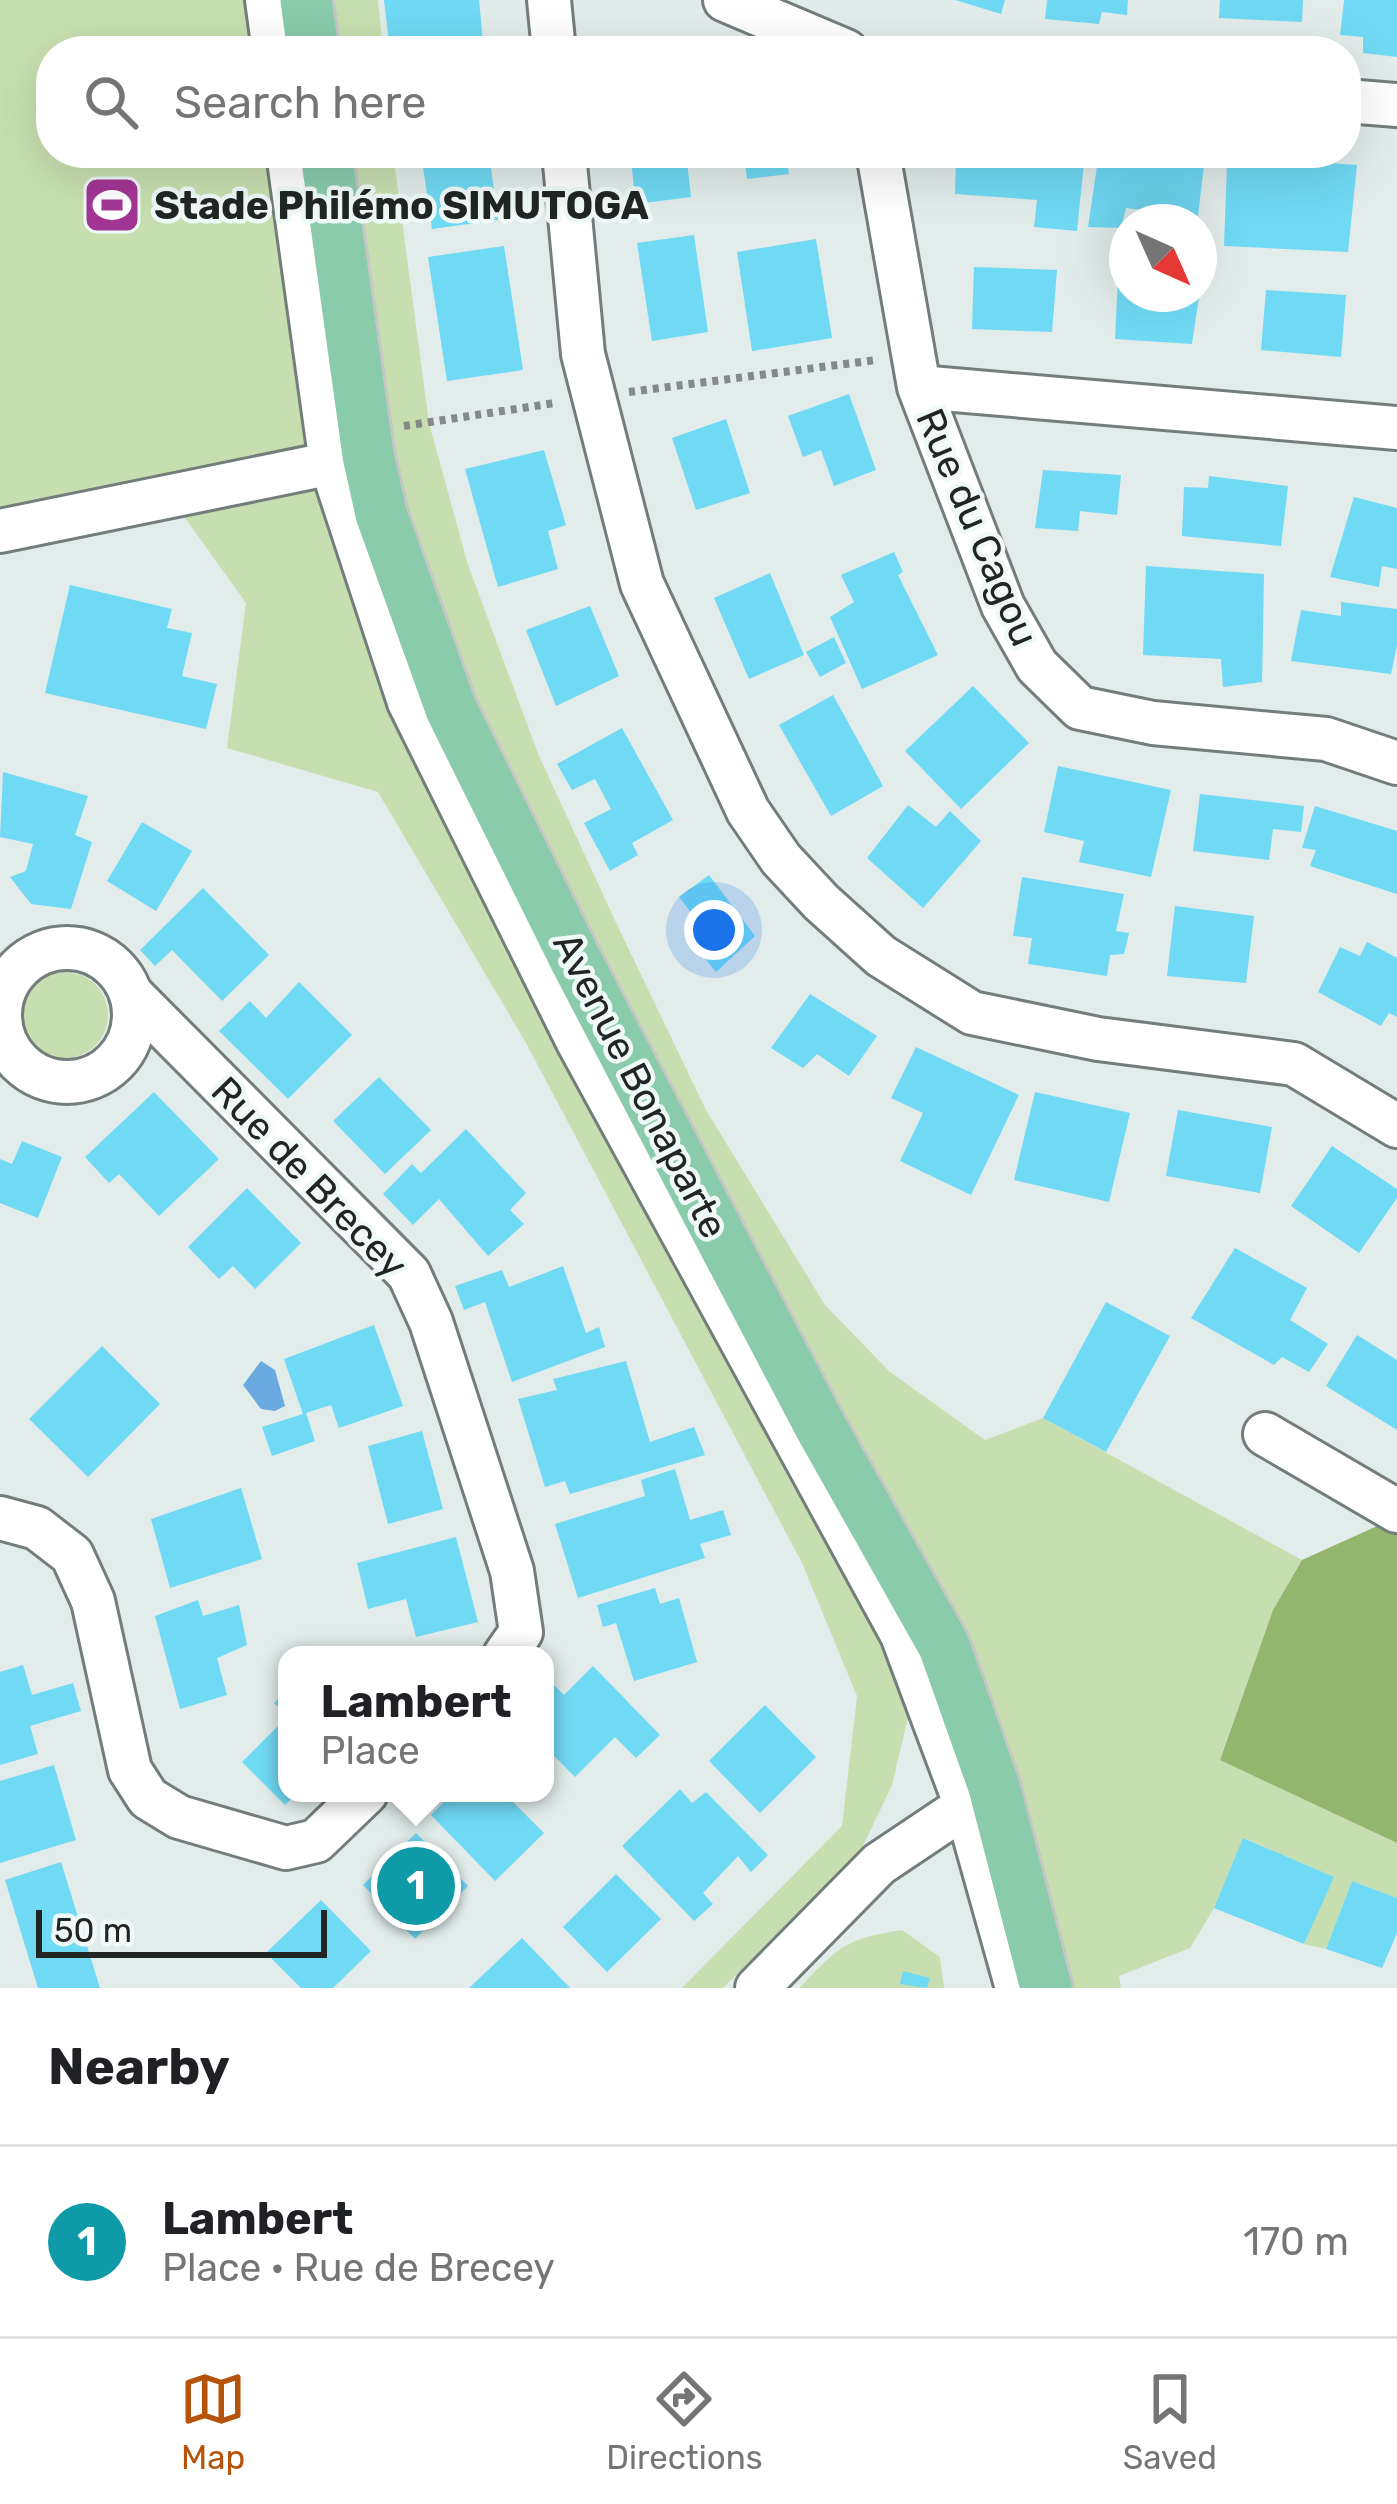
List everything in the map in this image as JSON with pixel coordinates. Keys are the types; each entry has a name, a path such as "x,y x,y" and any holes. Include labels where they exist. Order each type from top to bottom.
{"main road":[{"path":"306,0 311,36"},
{"name":"Avenue Bonaparte","path":"327,168 355,450 451,709 575,961 722,1241 944,1646 980,1797 1046,1988"}],"street":[{"path":"268,0 272,36"},
{"path":"549,0 553,36"},
{"path":"725,0 810,36"},
{"path":"1361,102 1397,105"},
{"path":"0,531 355,450 291,168"},
{"path":"565,168 583,354 642,584 748,811 782,860 881,956 972,1012 1098,1039 1294,1064 1397,1126"},
{"name":"Rue du Cagou","path":"881,168 916,371 1003,606 1037,666 1080,708 1153,723 1326,740 1397,763"},
{"path":"916,371 1397,428"},
{"name":"Rue de Brecey","path":"195,1056 167,1043 149,1045 101,1073 81,1081 59,1082 38,1076 7,1045 1,1001 9,980 43,952 65,947 87,950 107,960 123,976 133,996 195,1056 409,1274 430,1322 512,1570 521,1632 512,1646"},
{"path":"118,1059 130,1040 133,996"},
{"path":"1265,1434 1397,1510"},
{"path":"0,1518 37,1528 72,1555 93,1601 130,1770 148,1798 179,1817 286,1848 316,1841 357,1802"},
{"path":"757,1988 879,1864 980,1797 1018,1988"}],"path":[{"path":"355,450 594,397 916,371"}],"green space":[{"path":"0,0 267,0 272,36 36,36 36,168 290,168 331,464 902,1635 910,1709 892,1785 862,1848 723,1988 682,1988 842,1826 857,1696 802,1563 526,1043 378,792 227,748 246,603 170,497 0,531"},
{"path":"306,0 378,0 382,36 311,36"},
{"path":"329,168 395,168 429,423 468,565 539,756 706,1110 825,1305 890,1372 985,1440 1043,1418 1302,1560 1273,1610 1220,1759 1397,1843 1397,1898 1352,1881 1326,1949 1304,1944 1333,1877 1244,1838 1214,1908 1190,1948 1119,1976 1121,1988 1046,1988 451,709"},
{"path":"65,972 95,985 108,1015 95,1045 65,1058 35,1045 22,1015 35,985"},
{"path":"1397,1517 1397,1843 1220,1760 1273,1610 1302,1560"},
{"path":"902,1930 940,1957 944,1988 799,1988 844,1947"}],"water":[{"path":"261,1361 275,1370 285,1406 275,1411 261,1409 243,1385"}],"building":[{"path":"384,0 479,0 483,36 388,36"},
{"path":"955,0 1005,0 1001,14"},
{"path":"1047,0 1128,0 1127,15 1102,12 1099,24 1045,19"},
{"path":"1220,0 1303,0 1302,22 1219,18"},
{"path":"1344,0 1397,0 1397,57 1363,53 1363,37 1340,35"},
{"path":"423,168 491,168 498,220 432,229"},
{"path":"632,168 688,168 691,197 636,204"},
{"path":"746,168 788,168 789,174 747,179"},
{"path":"956,168 1083,168 1077,231 1034,227 1037,200 955,194"},
{"path":"1097,168 1204,168 1199,204 1109,204 1109,228 1088,227"},
{"path":"1227,168 1357,168 1348,252 1224,246"},
{"path":"694,235 708,332 652,341 637,243"},
{"path":"816,239 832,338 752,351 737,252"},
{"path":"504,246 523,370 447,381 428,257"},
{"path":"974,267 1057,270 1052,332 972,329"},
{"path":"1266,290 1346,295 1341,357 1261,350"},
{"path":"1116,312 1197,312 1192,344 1115,339"},
{"path":"849,394 876,470 834,486 821,450 803,457 788,416"},
{"path":"726,419 750,493 696,510 672,438"},
{"path":"544,450 566,525 548,531 558,569 498,587 465,469"},
{"path":"1043,470 1121,475 1117,515 1080,511 1078,531 1035,528"},
{"path":"1209,476 1288,486 1281,546 1182,536 1184,487 1208,488"},
{"path":"1354,497 1397,508 1397,569 1382,566 1379,587 1330,577"},
{"path":"894,552 903,572 898,575 938,655 862,689 830,617 854,602 841,575"},
{"path":"1146,566 1264,574 1262,682 1223,687 1221,659 1143,655"},
{"path":"770,573 804,655 749,679 714,598"},
{"path":"70,585 172,609 167,628 192,633 182,676 217,684 206,729 45,693"},
{"path":"1341,602 1397,609 1391,674 1291,661 1301,610 1341,616"},
{"path":"590,606 619,676 556,706 526,630"},
{"path":"834,637 846,663 820,677 806,652"},
{"path":"973,686 1029,743 961,809 905,751"},
{"path":"833,695 883,786 831,816 779,725"},
{"path":"622,728 673,820 632,843 638,855 610,871 584,823 611,809 595,779 572,790 557,764"},
{"path":"1058,766 1171,790 1151,877 1079,862 1084,841 1044,832"},
{"path":"3,772 88,796 75,835 92,842 71,909 31,904 10,877 26,871 33,844 0,837"},
{"path":"1200,794 1304,806 1301,832 1273,829 1269,860 1193,851"},
{"path":"908,805 936,827 950,811 981,841 923,908 867,858"},
{"path":"1315,806 1397,831 1397,894 1310,866 1316,850 1302,848"},
{"path":"142,822 192,851 156,911 107,881"},
{"path":"709,875 755,936 716,972 687,936 700,924 679,897"},
{"path":"1022,877 1124,894 1116,931 1129,933 1124,954 1110,955 1107,976 1028,964 1032,938 1013,936"},
{"path":"203,888 269,955 222,1001 172,950 155,966 140,950"},
{"path":"1175,906 1254,916 1246,983 1167,976"},
{"path":"1367,942 1397,958 1397,1017 1389,1013 1381,1026 1318,992 1340,947 1360,956"},
{"path":"299,982 352,1035 288,1099 219,1031 250,1001 266,1018"},
{"path":"810,994 877,1036 849,1076 817,1054 803,1068 771,1048"},
{"path":"916,1047 1019,1095 971,1195 900,1161 923,1113 891,1098"},
{"path":"379,1077 431,1130 385,1174 333,1121"},
{"path":"154,1092 219,1159 159,1216 119,1174 109,1183 85,1157"},
{"path":"1035,1092 1130,1113 1109,1202 1014,1180"},
{"path":"1178,1110 1272,1127 1260,1193 1166,1176"},
{"path":"466,1129 526,1193 510,1210 524,1224 488,1256 439,1199 413,1225 383,1194 412,1164 421,1173"},
{"path":"22,1141 62,1157 38,1218 0,1203 0,1159 12,1164"},
{"path":"1332,1146 1397,1189 1397,1198 1359,1253 1291,1206"},
{"path":"247,1188 301,1243 255,1289 233,1266 219,1279 188,1247"},
{"path":"1235,1248 1307,1288 1290,1320 1328,1344 1309,1372 1282,1357 1274,1365 1191,1318"},
{"path":"563,1266 586,1333 599,1327 605,1347 512,1382 485,1302 464,1310 455,1286 502,1270 509,1287"},
{"path":"1106,1302 1170,1336 1106,1452 1043,1418"},
{"path":"374,1325 403,1406 339,1428 331,1405 306,1413 315,1441 272,1456 262,1427 303,1414 284,1359"},
{"path":"1357,1335 1397,1360 1397,1430 1326,1386"},
{"path":"102,1346 160,1404 88,1477 29,1419"},
{"path":"626,1361 650,1442 694,1427 705,1455 570,1494 565,1481 545,1487 518,1399 557,1390 553,1379"},
{"path":"422,1431 443,1509 388,1524 368,1446"},
{"path":"675,1469 690,1520 723,1510 731,1535 700,1544 705,1558 578,1598 555,1524 645,1496 641,1480"},
{"path":"241,1488 262,1559 170,1588 151,1519"},
{"path":"456,1537 478,1622 416,1637 406,1599 368,1609 357,1563"},
{"path":"655,1588 660,1604 679,1598 697,1662 634,1681 616,1623 603,1627 597,1605"},
{"path":"198,1600 203,1616 239,1605 247,1645 217,1658 227,1695 180,1709 155,1616"},
{"path":"23,1665 32,1695 73,1683 81,1711 30,1726 38,1754 0,1765 0,1672"},
{"path":"593,1666 660,1735 636,1758 615,1737 575,1777 554,1756 554,1685 564,1695"},
{"path":"765,1705 816,1757 760,1813 709,1761"},
{"path":"278,1726 278,1798 242,1762"},
{"path":"54,1765 76,1840 0,1863 0,1781"},
{"path":"680,1789 692,1803 706,1792 768,1855 751,1872 738,1856 703,1893 713,1904 694,1921 622,1846"},
{"path":"444,1802 513,1802 544,1833 495,1881 431,1815"},
{"path":"416,1833 468,1886 415,1939 363,1885"},
{"path":"1243,1838 1334,1877 1304,1944 1214,1908"},
{"path":"61,1862 100,1988 38,1988 5,1880"},
{"path":"616,1874 661,1919 607,1972 563,1927"},
{"path":"1352,1881 1397,1898 1397,1933 1382,1968 1326,1949"},
{"path":"321,1900 371,1951 333,1988 301,1988 266,1953"},
{"path":"522,1938 570,1988 469,1988"},
{"path":"903,1971 930,1978 927,1988 900,1984"}],"place":[{"name":"Stade Philémo SIMUTOGA","path":"112,205"},
{"name":"Lambert","path":"416,1886"}]}
